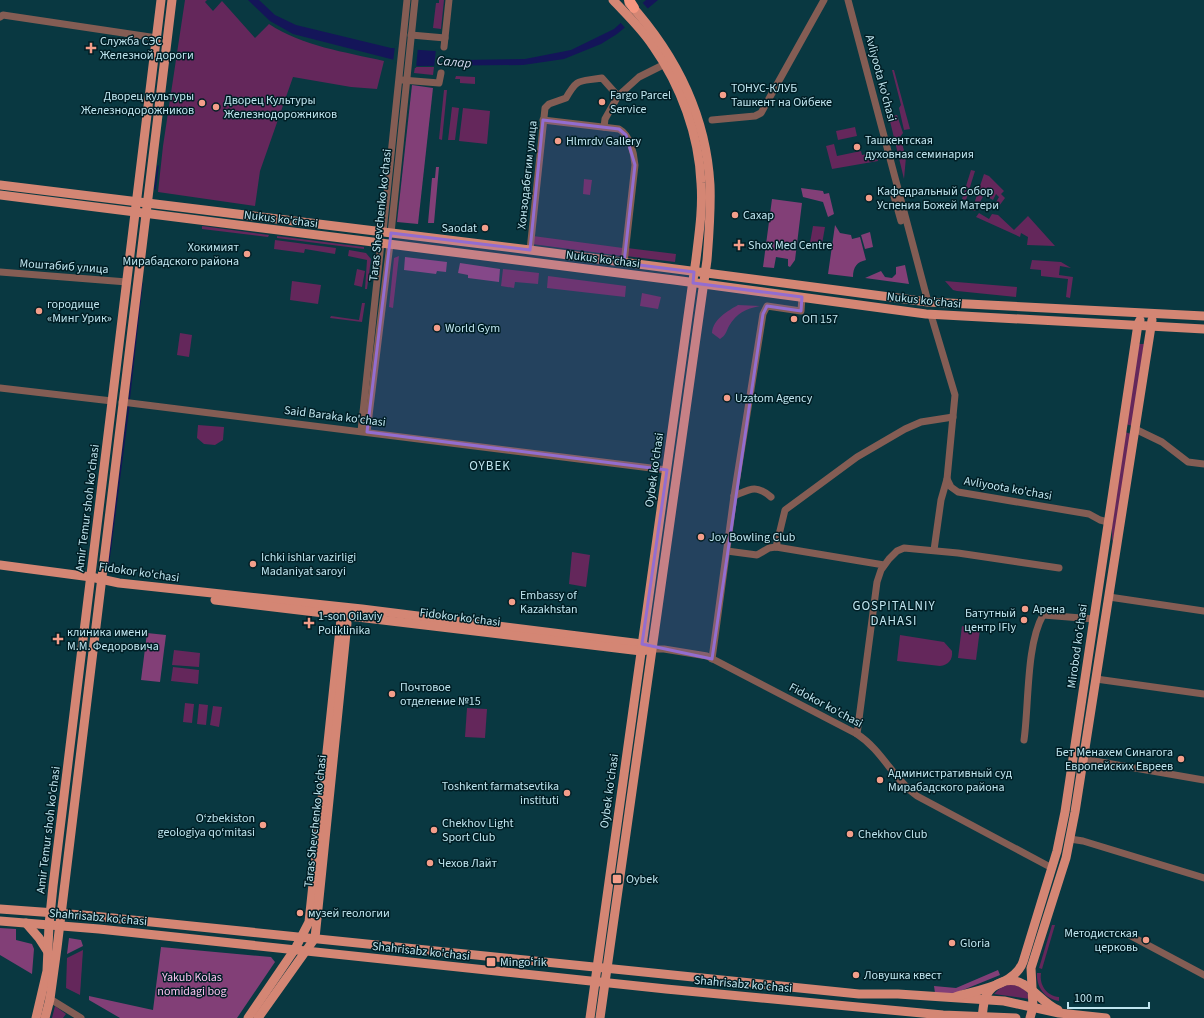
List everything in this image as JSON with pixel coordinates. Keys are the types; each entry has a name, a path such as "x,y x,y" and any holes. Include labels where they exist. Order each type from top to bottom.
{"main road":[{"name":"Amir Temur shoh ko'chasi","path":"45,1018 50,912 161,0"},
{"name":"Amir Temur shoh ko'chasi","path":"36,1018 47,997 59,925 172,0"},
{"name":"Oybek ko'chasi","path":"590,1018 693,283 702,204 700,162 693,129 686,108 665,64 629,6 613,0"},
{"name":"Oybek ko'chasi","path":"600,1018 705,273 710,194 708,167 703,138 693,105 683,81 662,43 638,20"},
{"path":"157,38 167,39"},
{"name":"Nukus ko'chasi","path":"0,185 530,250 925,301 1204,316"},
{"name":"Nukus ko'chasi","path":"0,195 929,314 1204,328"},
{"name":"Taras Shevchenko ko'chasi","path":"386,244 387,233"},
{"path":"127,282 137,284"},
{"name":"Avliyoota ko'chasi","path":"925,301 929,314"},
{"path":"1148,314 1152,325"},
{"name":"Mirobod ko'chasi","path":"1002,982 1012,977 1021,967 1052,868 1063,823 1138,324 1148,314"},
{"name":"Mirobod ko'chasi","path":"1030,1018 1033,1007 1031,968 1045,926 1070,839 1152,325"},
{"name":"Said Baraka ko'chasi","path":"112,400 122,402"},
{"path":"0,560 91,574"},
{"path":"0,565 91,574"},
{"name":"Fidokor ko'chasi","path":"91,574 101,583 345,611 652,649"},
{"path":"1100,577 1106,575 1111,579"},
{"name":"Taras Shevchenko ko'chasi","path":"248,1018 283,968 302,937 309,922 345,611"},
{"name":"Taras Shevchenko ko'chasi","path":"315,938 345,611"},
{"path":"1071,773 1075,777 1080,774"},
{"name":"Shahrisabz ko'chasi","path":"0,909 50,912 315,938 859,994 898,994 1011,1002 1069,1014"},
{"name":"Shahrisabz ko'chasi","path":"0,922 59,925 306,950 595,982 947,1016 1016,1018"},
{"path":"26,923 42,942 49,955"},
{"path":"1035,924 1045,926"},
{"path":"258,1018 315,938"},
{"path":"279,948 284,956 283,968"},
{"path":"983,1018 984,1000 990,990 1002,982 1011,980 1020,982 1044,1002 1069,1014 1106,1018"},
{"name":"Shahrisabz ko'chasi","path":"952,998 1002,982"}],"street":[{"name":"Taras Shevchenko ko'chasi","path":"387,233 402,41 407,0"},
{"name":"Taras Shevchenko ko'chasi","path":"387,233 407,78 414,0"},
{"path":"444,47 449,0"},
{"path":"712,120 755,116 761,112 824,0"},
{"name":"Avliyoota ko'chasi","path":"844,0 862,62"},
{"name":"Avliyoota ko'chasi","path":"848,0 874,110 925,301"},
{"path":"0,17 3,15 157,38"},
{"path":"411,39 445,38"},
{"path":"604,127 605,119 618,96 639,77 665,64"},
{"path":"399,77 440,84 441,73"},
{"name":"Хонзодабегим улица","path":"530,250 546,107 566,98 572,86 576,82 602,78 618,96"},
{"path":"544,120 619,129 624,132 635,159 624,263"},
{"name":"Taras Shevchenko ko'chasi","path":"364,432 386,244"},
{"name":"Моштабиб улица","path":"0,272 127,282"},
{"path":"712,659 734,496 763,314 767,306 800,311 802,297"},
{"name":"Avliyoota ko'chasi","path":"929,314 949,392 953,417 947,479 950,487 958,492 1089,514 1100,520 1108,522"},
{"name":"Said Baraka ko'chasi","path":"0,388 112,400"},
{"name":"Said Baraka ko'chasi","path":"122,402 667,470"},
{"path":"776,547 785,510 857,457 904,428 921,422 953,417"},
{"path":"1135,429 1162,442 1188,462 1204,464"},
{"path":"934,550 942,496 947,479"},
{"path":"734,496 750,489 764,491 771,498"},
{"path":"942,496 949,492 958,492"},
{"path":"727,551 757,554 769,548 776,547 884,565"},
{"path":"857,734 863,701 876,587 884,565 894,553 904,548 934,550 1059,568"},
{"path":"1109,597 1204,611"},
{"path":"1024,740 1032,654 1037,629 1043,615 1094,619"},
{"name":"Fidokor ko'chasi","path":"652,649 664,649 712,659 857,734 871,746 907,788 917,796 1052,868"},
{"path":"1096,679 1204,694"},
{"path":"1083,759 1204,780"},
{"path":"1070,839 1083,841 1204,878"},
{"path":"1129,935 1204,975"},
{"path":"47,997 81,1018"}],"highlighted area":[{"path":"543,120 619,129 626,135 635,165 624,263 694,272 693,283 802,297 801,311 767,306 763,314 712,659 642,644 667,470 367,432 391,233 530,250"}],"shaded area":[{"path":"185,0 207,0 205,2 213,11 222,1 255,38 269,24 282,32 310,43 384,61 377,89 351,87 293,77 260,171 255,206 158,192 163,146"},
{"path":"439,0 444,0 441,29 433,28 436,3 439,3"},
{"path":"415,67 434,67 433,75 414,73"},
{"path":"892,70 894,70 910,129 904,130 899,108 901,105"},
{"path":"456,76 475,77 475,84 460,83 460,79 455,79"},
{"path":"444,90 447,90 442,140 439,139"},
{"path":"452,107 459,108 455,140 448,140"},
{"path":"463,108 490,111 487,144 459,141"},
{"path":"897,115 903,133 900,137 906,157 904,179 889,117"},
{"path":"855,127 857,136 838,140 836,131"},
{"path":"834,144 837,156 861,151 862,155 876,152 878,161 832,169 826,146"},
{"path":"971,170 975,171 966,200 962,199"},
{"path":"984,174 989,176 1004,191 1001,194 1005,198 999,206 995,204 999,197 996,194 993,200 984,195 975,211 972,210"},
{"path":"584,179 592,180 590,195 583,194"},
{"path":"979,213 989,219 992,214 998,215 1014,230 1028,216 1055,246 1027,245 1028,237 1021,233 1020,237 976,217"},
{"path":"202,226 269,235 268,237 202,229"},
{"path":"813,226 825,227 822,244 810,243"},
{"path":"277,236 364,247 364,249 277,238"},
{"path":"533,236 623,248 622,256 532,244"},
{"path":"275,240 336,248 335,254 305,249 304,253 274,249"},
{"path":"627,248 676,254 675,262 626,256"},
{"path":"349,250 366,253 371,259 367,289 365,289 367,260 348,256"},
{"path":"399,256 393,308 389,307 394,258"},
{"path":"1032,260 1061,262 1071,268 1060,266 1059,275 1073,277 1070,298 1066,297 1068,279 1041,276 1041,270 1030,269"},
{"path":"357,269 365,271 362,287 354,285"},
{"path":"503,269 539,273 538,284 515,282 514,288 501,286"},
{"path":"548,276 626,286 625,297 547,288"},
{"path":"292,281 321,285 318,304 290,300"},
{"path":"945,281 1017,287 1016,297 957,291 953,290"},
{"path":"642,293 661,297 658,309 640,306"},
{"path":"362,303 365,303 362,322 330,318 331,316 359,320"},
{"path":"738,305 760,306 746,310 738,315 729,326 725,335 720,339 712,333 715,324 722,316"},
{"path":"180,333 192,335 189,357 177,355"},
{"path":"1138,344 1144,344 1132,426 1126,424"},
{"path":"198,425 224,427 223,440 215,445 204,444 197,438"},
{"path":"1125,432 1131,434 1117,527 1112,542 1112,526"},
{"path":"572,552 590,555 586,587 569,584"},
{"path":"962,626 980,629 976,660 958,658"},
{"path":"900,635 944,642 952,651 951,659 948,663 940,666 897,661"},
{"path":"174,650 200,653 199,667 172,665"},
{"path":"173,667 199,670 198,684 171,681"},
{"path":"185,703 194,704 192,723 183,722"},
{"path":"199,704 208,705 206,725 197,724"},
{"path":"213,706 222,707 219,727 210,725"},
{"path":"467,708 487,709 485,738 465,737"},
{"path":"1052,925 1055,925 1042,969 1039,968"},
{"path":"83,950 80,995 66,988 67,958"},
{"path":"1037,973 1041,973 1041,982 1045,989 1051,995 1059,997 1059,1001 1050,998 1042,992 1038,983"},
{"path":"1010,984 1023,988 1030,999 994,994 1000,988"},
{"path":"55,1006 66,1014 63,1018 52,1018"}],"green space":[{"path":"412,85 433,88 418,224 397,222"},
{"path":"436,167 439,167 434,223 428,223 432,178 435,178"},
{"path":"801,188 823,191 824,194 829,193 834,214 828,217 823,202 803,197"},
{"path":"772,199 802,203 795,260 790,267 788,266 788,259 776,257 774,268 763,267"},
{"path":"835,225 840,233 851,235 852,239 860,237 866,260 860,262 856,266 853,277 828,274"},
{"path":"870,232 873,247 865,249 861,235"},
{"path":"405,257 447,262 446,272 437,271 436,274 404,270"},
{"path":"460,263 500,269 499,282 468,278 468,275 458,273"},
{"path":"905,265 909,284 865,278 881,271 885,277 892,278 896,274 896,267"},
{"path":"147,633 166,635 160,682 141,680"},
{"path":"0,928 16,929 16,940 32,944 34,949 32,974 0,955"},
{"path":"69,938 81,940 83,946 67,954"},
{"name":"Yakub Kolas nomidagi bog","path":"161,947 271,957 275,962 237,1018 120,1018 89,1000 89,996 153,1010"},
{"path":"998,970 1000,975 953,994 935,993 934,986 956,988"}],"water":[{"name":"Салар","path":"248,0 259,0 275,15 296,25 391,48 435,51 460,60 525,59 571,50 614,29 646,0 658,0 617,34 601,44 564,59 523,65 418,66 293,34 270,21"}],"pier":[{"path":"642,2 649,10 627,30 620,22"},
{"path":"395,46 418,47 416,68 393,62"},
{"path":"436,49 455,57 454,68 434,68"}],"waterway":[{"path":"155,189 158,166"},
{"path":"129,401 142,283"},
{"path":"108,567 129,404"}],"place":[{"name":"Служба СЭС Железной дороги","path":"91,48"},
{"name":"ТОНУС-КЛУБ Ташкент на Ойбеке","path":"723,95"},
{"name":"Fargo Parcel Service","path":"602,102"},
{"name":"Дворец культуры Железнодорожников","path":"202,103"},
{"name":"Дворец Культуры Железнодорожников","path":"216,107"},
{"name":"Hlmrdv Gallery","path":"558,141"},
{"name":"Ташкентская духовная семинария","path":"857,147"},
{"name":"Кафедральный Собор Успения Божeй Матери","path":"869,198"},
{"name":"Сахар","path":"735,215"},
{"name":"Saodat","path":"485,228"},
{"name":"Shox Med Centre","path":"739,245"},
{"name":"Хокимият Мирабадского района","path":"247,254"},
{"name":"городище «Минг Урик»","path":"39,311"},
{"name":"ОП 157","path":"794,319"},
{"name":"World Gym","path":"437,328"},
{"name":"Uzatom Agency","path":"727,398"},
{"name":"Joy Bowling Club","path":"701,537"},
{"name":"Ichki ishlar vazirligi Madaniyat saroyi","path":"253,564"},
{"name":"Embassy of Kazakhstan","path":"512,602"},
{"name":"Арена","path":"1025,609"},
{"name":"Батутный центр IFly","path":"1024,620"},
{"name":"1-son Oilaviy Poliklinika","path":"309,623"},
{"name":"клиника имени М.М. Федоровича","path":"58,639"},
{"name":"Почтовое отделение №15","path":"392,694"},
{"name":"Бет Менахем Синагога Европейских Евреев","path":"1181,759"},
{"name":"Административный суд Мирабадского района","path":"880,780"},
{"name":"Toshkent farmatsevtika instituti","path":"567,793"},
{"name":"O‘zbekiston geologiya qo‘mitasi","path":"263,825"},
{"name":"Chekhov Light Sport Club","path":"434,830"},
{"name":"Chekhov Club","path":"850,834"},
{"name":"Чехов Лайт","path":"430,863"},
{"name":"Oybek","path":"617,879"},
{"name":"музей геологии","path":"300,913"},
{"name":"Методистская церковь","path":"1146,940"},
{"name":"Gloria","path":"952,943"},
{"name":"Mingoʻrik","path":"491,962"},
{"name":"Ловушка квест","path":"856,975"}],"district":[{"name":"OYBEK","path":"490,465"},
{"name":"GOSPITALNIY DAHASI","path":"894,612"}]}
